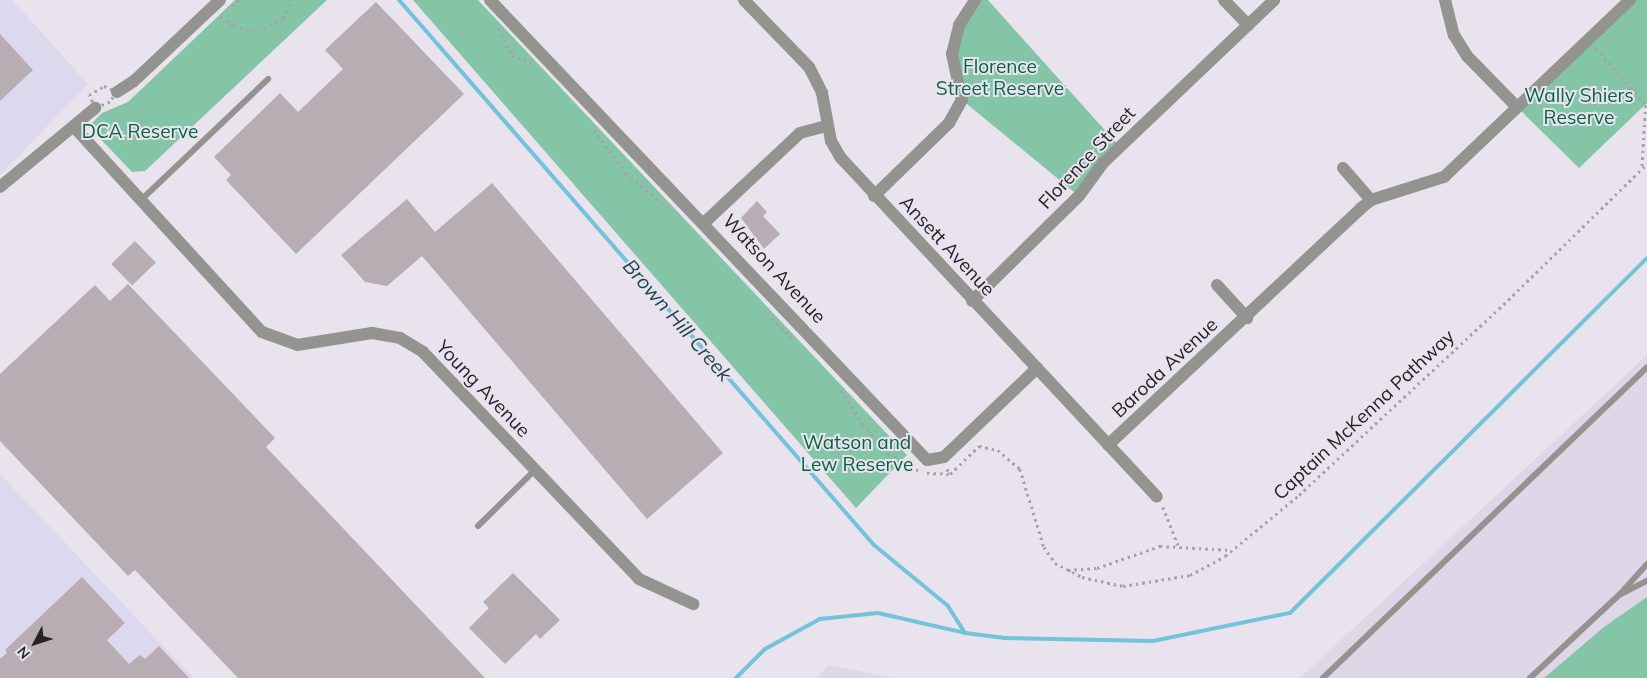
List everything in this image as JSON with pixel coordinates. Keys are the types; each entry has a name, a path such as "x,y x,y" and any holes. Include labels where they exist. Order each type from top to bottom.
{"street":[{"path":"117,92 134,81 220,0"},
{"name":"Watson Avenue","path":"490,0 705,222 927,460 944,457"},
{"name":"Ansett Avenue","path":"744,0 808,67 822,93 827,126 842,158 874,196 1157,497"},
{"path":"874,196 949,122 962,100 952,54 959,25 974,0"},
{"path":"1224,0 1248,25"},
{"name":"Florence Street","path":"972,301 1079,196 1102,164 1274,0"},
{"path":"1445,0 1454,35 1467,56 1517,107"},
{"name":"Baroda Avenue","path":"1108,445 1247,318 1371,200 1444,177 1630,0"},
{"path":"1,185 95,108"},
{"path":"705,222 800,134 827,126"},
{"name":"Young Avenue","path":"74,127 262,332 297,345 372,333 400,338 424,352 639,579 693,604"},
{"path":"1343,168 1371,200"},
{"name":"Baroda Avenue","path":"1217,285 1247,318"},
{"path":"944,457 1037,368"}],"lane":[{"path":"140,201 268,79"},
{"path":"1323,678 1647,367"},
{"path":"478,526 535,470"},
{"path":"1530,678 1620,595 1647,564"},
{"path":"1620,595 1647,581"}],"path":[{"path":"232,6 238,0"},
{"path":"221,16 239,29 258,32 283,18 291,0"},
{"path":"497,27 512,55 537,66"},
{"path":"1589,39 1646,105 1642,170"},
{"path":"95,108 89,95 104,86 117,92"},
{"path":"590,125 626,172 672,211"},
{"name":"Captain McKenna Pathway","path":"950,474 979,446 998,450 1020,470 1035,513 1038,534 1055,563 1066,570 1104,584 1139,586 1190,575 1232,550 1299,495 1374,426 1647,164"},
{"path":"764,308 796,342"},
{"path":"838,384 863,424 888,453 920,471 935,475 950,474 944,457"},
{"path":"1157,497 1170,521 1178,545"},
{"path":"1066,570 1097,568 1148,548 1178,545 1232,550"}],"shaded area":[{"path":"0,0 12,0 88,84 0,175"},
{"path":"1647,355 1647,678 1300,678"},
{"path":"0,474 193,678 0,678"},
{"path":"829,665 894,678 816,678"}],"green space":[{"name":"DCA Reserve","path":"235,0 327,0 145,171 132,172 92,130 91,124 102,113 128,102"},
{"name":"Watson and Lew Reserve","path":"413,0 478,0 907,455 856,508"},
{"name":"Florence Street Reserve","path":"975,0 988,0 1120,147 1079,196 962,100 957,77 959,25"},
{"name":"Wally Shiers Reserve","path":"1630,0 1647,0 1647,103 1579,168 1517,107"},
{"path":"1647,597 1647,678 1544,678 1604,627"}],"building":[{"path":"376,2 464,94 296,254 226,180 231,175 214,157 280,93 298,112 343,69 325,50"},
{"path":"0,34 33,70 0,101"},
{"path":"492,183 723,453 647,519 422,256 387,286 365,282 341,255 407,199 435,232"},
{"path":"757,201 767,212 763,216 780,234 764,249 741,218"},
{"path":"135,241 156,263 132,286 111,264"},
{"path":"128,284 275,438 266,447 485,678 238,678 135,570 128,576 0,441 0,374 95,285 110,301"},
{"path":"513,573 560,620 540,639 536,634 505,664 469,628 489,608 483,602"},
{"path":"82,577 125,623 107,640 129,664 140,655 145,659 159,646 189,678 0,678 0,659 7,653 5,650"}],"waterway":[{"name":"Brown Hill Creek","path":"399,0 874,545 948,606 965,633"},
{"path":"736,678 765,649 820,619 878,613 965,633 1005,638 1153,641 1290,613 1647,258"}]}
